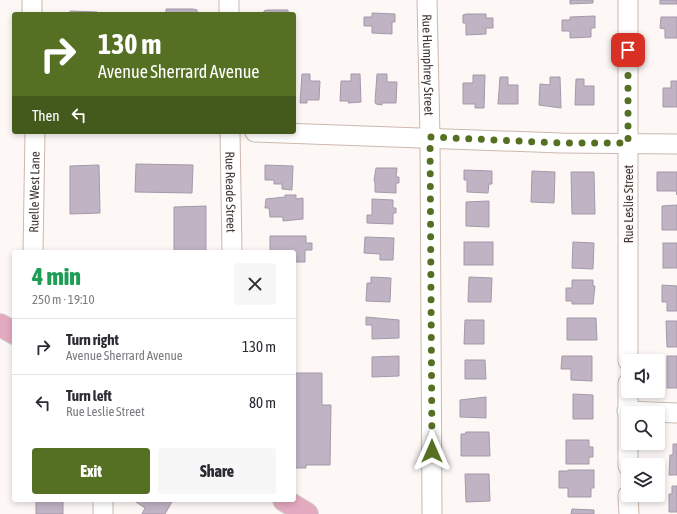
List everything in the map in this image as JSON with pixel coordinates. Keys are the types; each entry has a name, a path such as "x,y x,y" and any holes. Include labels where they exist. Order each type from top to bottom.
{"main road":[{"path":"0,325 12,332"}],"street":[{"path":"32,0 32,12"},
{"path":"229,0 229,12"},
{"name":"Rue Humphrey Street","path":"427,0 430,137 432,514"},
{"name":"Rue Leslie Street","path":"628,0 628,354"},
{"path":"296,133 561,143 677,144"},
{"name":"Ruelle West Lane","path":"33,250 35,134"},
{"name":"Rue Reade Street","path":"230,134 232,250"},
{"path":"665,413 677,414"},
{"path":"103,502 103,514"},
{"path":"628,502 629,514"}],"building":[{"path":"570,0 593,0 593,3 570,4"},
{"path":"660,0 677,0 677,4 660,4"},
{"path":"166,9 197,10 197,12 166,12"},
{"path":"288,10 288,12 264,12"},
{"path":"70,11 97,12 70,12"},
{"path":"372,13 395,14 395,22 392,22 392,34 372,33 372,26 364,26 364,17 372,17"},
{"path":"486,14 486,18 493,18 493,28 486,28 486,34 466,35 466,23 463,23 463,15"},
{"path":"595,16 595,28 591,28 591,37 570,38 570,31 562,31 562,20 570,20 570,17"},
{"path":"661,17 677,17 677,38 665,38 665,29 660,28"},
{"path":"302,74 310,74 310,81 320,81 319,100 307,100 307,103 300,103"},
{"path":"351,74 360,74 361,102 348,103 349,101 340,101 341,81 351,81"},
{"path":"377,74 387,74 387,82 397,82 396,103 382,103 382,105 376,104"},
{"path":"473,75 485,75 484,108 475,108 475,104 463,104 463,83 473,83"},
{"path":"500,77 508,77 508,85 518,85 518,104 498,104"},
{"path":"550,77 560,77 561,108 539,105 540,84 550,85"},
{"path":"576,79 584,79 584,86 594,86 594,105 575,105"},
{"path":"671,81 677,81 677,107 663,107 663,88 671,88"},
{"path":"136,164 193,165 192,193 135,192"},
{"path":"99,165 100,213 70,214 70,166"},
{"path":"265,165 293,166 292,190 282,189 282,184 274,184 274,180 265,180"},
{"path":"376,168 397,168 396,177 399,177 399,183 396,183 396,193 375,192 374,181"},
{"path":"464,170 492,171 492,184 489,184 488,193 467,192 467,180 464,180"},
{"path":"532,171 555,172 554,203 531,202"},
{"path":"571,172 594,172 595,214 572,214"},
{"path":"657,172 677,172 677,195 676,191 657,191"},
{"path":"285,195 296,195 296,199 303,198 303,219 283,221 283,217 270,217 269,208 265,208 266,199 285,197"},
{"path":"372,199 393,200 393,208 396,208 396,213 393,213 393,224 367,223 367,215 372,215"},
{"path":"489,201 489,227 466,226 466,202"},
{"path":"677,205 677,230 662,230 662,206"},
{"path":"206,206 206,250 174,250 174,207"},
{"path":"270,236 306,236 306,243 312,243 312,250 305,250 305,262 296,262 296,250 270,250"},
{"path":"365,237 394,238 393,260 380,260 380,254 364,253"},
{"path":"464,242 493,242 493,265 464,265"},
{"path":"573,242 594,243 593,269 572,268"},
{"path":"663,243 677,243 677,268 663,268"},
{"path":"371,277 391,278 390,302 366,301 367,283 371,283"},
{"path":"469,277 492,278 491,302 468,302"},
{"path":"572,280 593,280 593,286 595,286 593,304 572,304 572,301 566,301 566,288 572,288"},
{"path":"662,285 677,286 677,311 667,311 667,302 662,302"},
{"path":"366,317 399,320 399,338 372,339 372,325 366,325"},
{"path":"567,318 596,318 597,340 567,340"},
{"path":"465,320 484,320 484,344 464,344"},
{"path":"666,321 677,321 677,347 667,347"},
{"path":"399,356 399,376 372,377 372,357"},
{"path":"562,356 592,356 592,381 571,380 571,369 561,369"},
{"path":"667,356 677,356 677,388 667,388"},
{"path":"465,360 485,360 486,379 465,379"},
{"path":"296,373 322,373 322,405 331,405 330,465 306,465 306,468 296,468"},
{"path":"573,394 593,395 593,419 573,419"},
{"path":"486,397 486,418 460,417 460,400"},
{"path":"466,432 489,432 490,456 461,456 461,434 465,434"},
{"path":"566,440 589,440 589,447 593,447 593,457 589,457 589,464 566,464"},
{"path":"673,444 677,444 677,475 669,475 670,455 673,455"},
{"path":"594,470 594,488 591,488 591,497 568,497 568,488 559,488 559,471"},
{"path":"465,474 489,474 490,501 466,502"},
{"path":"672,486 677,486 677,512 669,512 669,494 672,494"},
{"path":"36,502 63,502 63,514 36,514"},
{"path":"136,502 172,502 165,514 142,514 145,508"},
{"path":"572,509 594,510 594,514 571,514"}],"route":[{"path":"432,451 430,137 561,143 628,143 628,50"}]}
